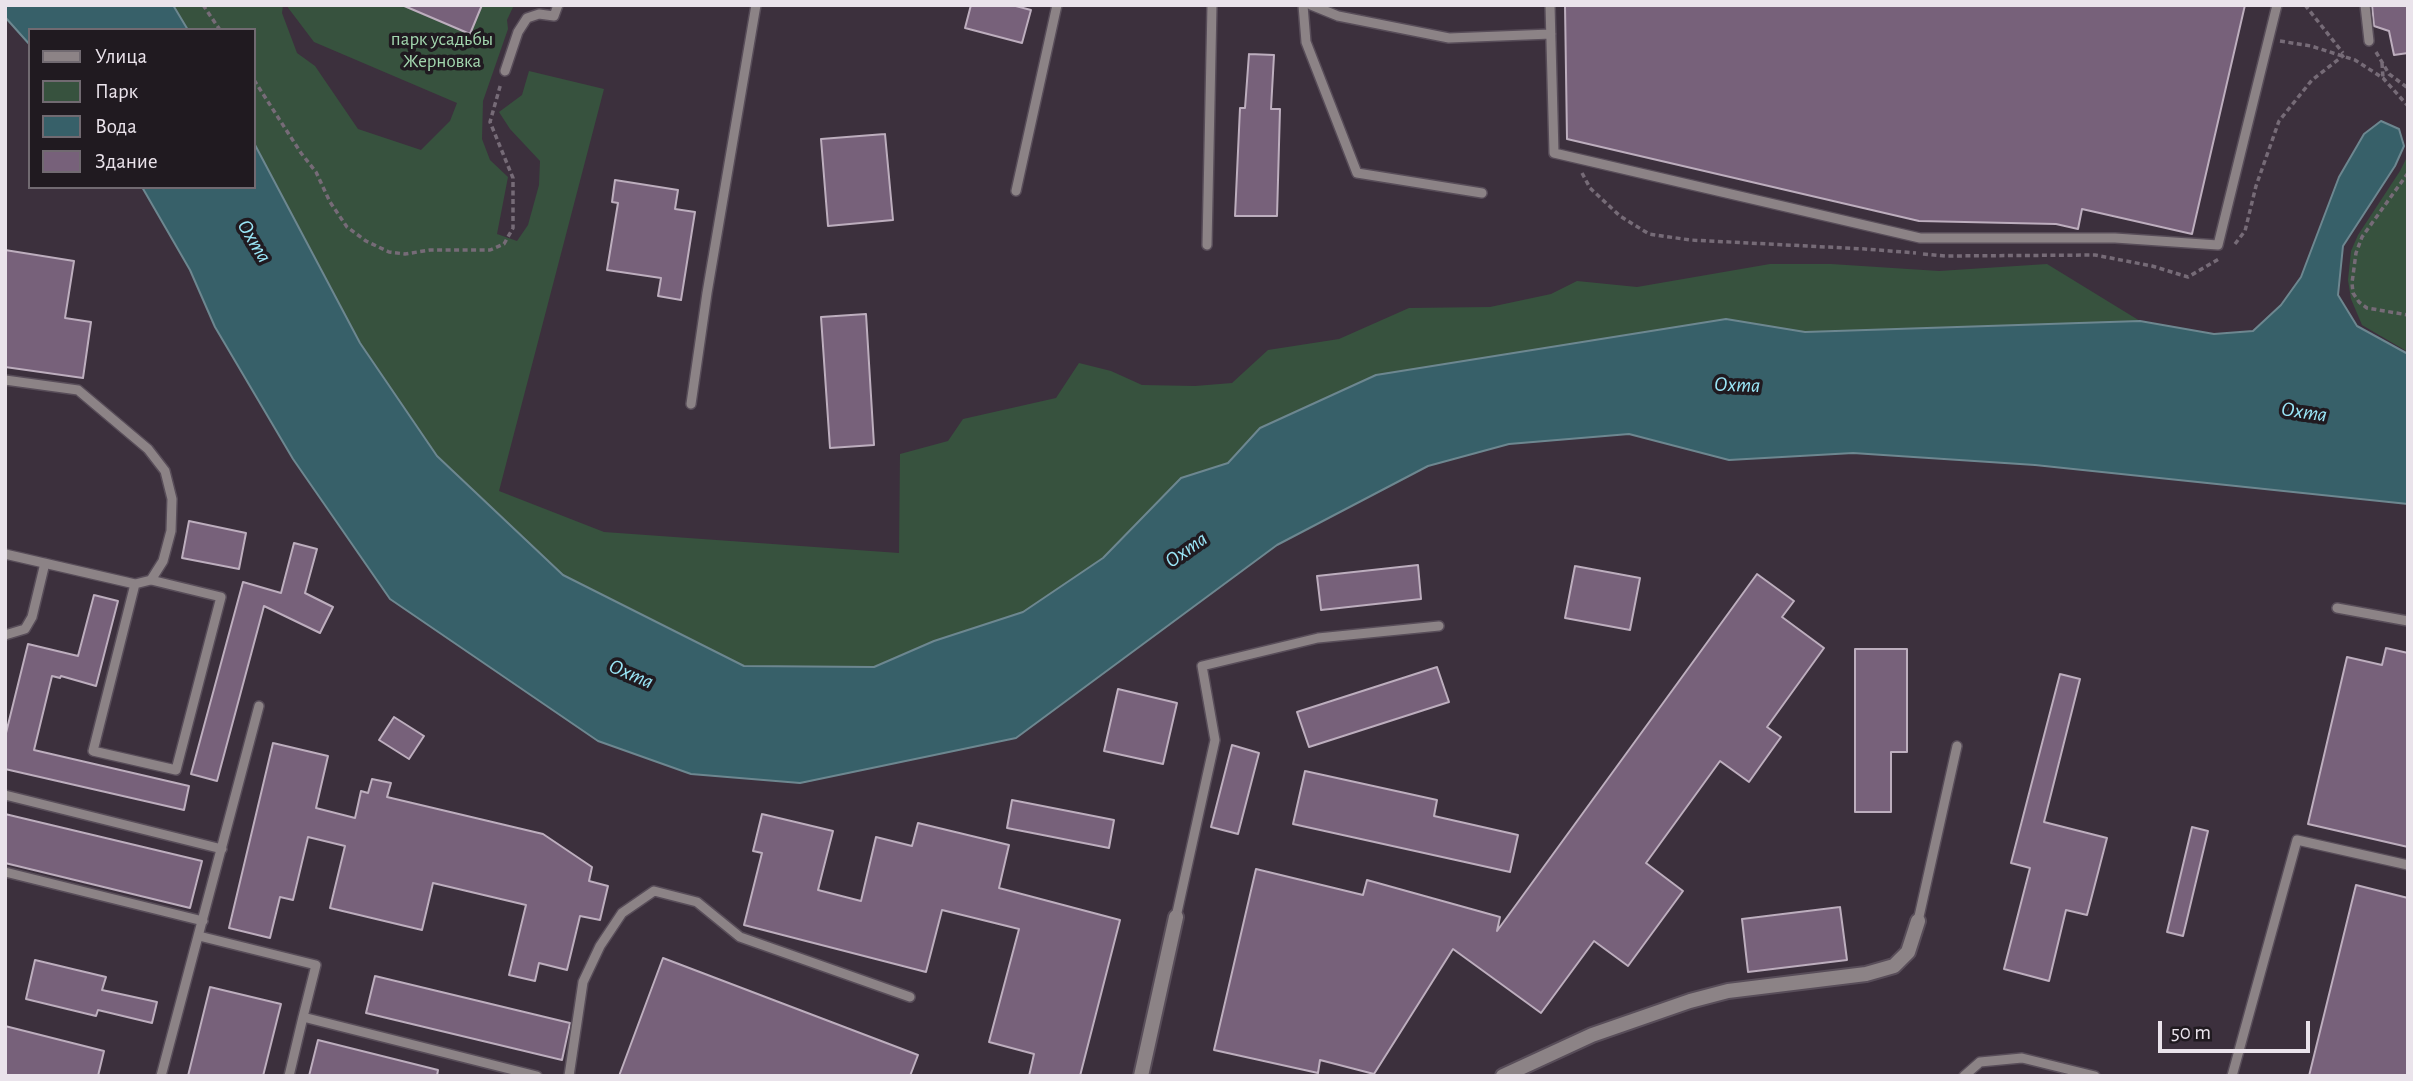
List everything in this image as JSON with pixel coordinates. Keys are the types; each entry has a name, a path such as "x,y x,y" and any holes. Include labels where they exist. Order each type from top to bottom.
{"street":[{"path":"1141,1076 1175,917"},
{"path":"1503,1076 1592,1035 1690,1001 1764,986 1866,974 1894,966 1908,952 1918,920"}],"lane":[{"path":"505,71 518,32 527,18 539,14 554,16 558,5"},
{"path":"691,404 756,5"},
{"path":"1016,191 1057,5"},
{"path":"1207,244 1212,5"},
{"path":"1303,5 1306,41 1357,173 1482,193"},
{"path":"1311,5 1338,16 1448,38 1551,34"},
{"path":"1550,5 1554,153 1920,238 2115,238 2218,246 2277,5"},
{"path":"2365,5 2369,41"},
{"path":"5,380 78,390 148,449 165,471 173,499 171,531 163,561 151,580"},
{"path":"5,554 135,584 151,580 221,597 176,770 93,751 135,584"},
{"path":"5,635 25,629 32,617 45,563"},
{"path":"2337,608 2408,621"},
{"path":"1175,917 1214,740 1202,666 1318,638 1439,626"},
{"path":"161,1076 259,706"},
{"path":"1918,920 1957,746"},
{"path":"5,795 222,849"},
{"path":"2232,1076 2297,840 2408,865"},
{"path":"5,872 203,921"},
{"path":"569,1076 583,982 588,970 622,913 654,891 696,902 740,937 910,997"},
{"path":"199,936 316,965 289,1076"},
{"path":"303,1017 537,1076"},
{"path":"1964,1076 1980,1062 2022,1058 2095,1076"}],"path":[{"path":"203,5 219,28"},
{"path":"2305,5 2344,55"},
{"path":"2269,40 2311,46 2344,55 2383,78 2408,106"},
{"path":"2369,41 2389,74 2408,88"},
{"path":"2232,246 2245,231 2256,186 2278,121 2312,80 2344,55"},
{"path":"2381,61 2383,78"},
{"path":"256,83 300,153 316,172 330,202 347,227 366,241 389,252 405,254 430,250 490,250 504,244 513,228 513,178 490,122 505,71"},
{"path":"1573,157 1590,188 1620,216 1649,233 1690,240 1865,248 1945,256 2095,256 2152,265 2188,277 2226,254"},
{"path":"2408,173 2362,237 2356,253 2352,283 2359,302 2367,307 2408,315"}],"green space":[{"name":"парк усадьбы Жерновка","path":"173,5 283,5 282,13 297,53 315,66 358,129 421,150 450,121 457,103 314,42 286,5 514,5 483,101 482,139 490,160 508,177 497,234 517,241 528,225 539,185 540,161 510,129 499,112 522,95 529,71 604,89 499,491 604,532 899,553 900,454 948,441 963,419 1056,398 1079,363 1111,371 1142,385 1195,386 1232,383 1268,350 1339,339 1409,308 1490,307 1551,294 1577,281 1637,287 1770,264 1831,264 1939,271 2047,264 2140,321 1805,332 1726,319 1260,428 1228,463 1181,478 1103,558 1023,612 934,641 874,667 744,666 563,575 437,456 360,343 256,147 256,28 187,28"},
{"path":"2408,155 2408,352 2362,325 2351,299 2348,280 2351,251 2358,235"}],"water":[{"path":"5,5 173,5 187,28 28,28 28,43 5,17"},
{"name":"Охта","path":"2381,121 2399,129 2404,146 2395,166 2343,246 2338,295 2357,326 2408,354 2408,504 2035,465 1853,453 1729,460 1629,434 1509,444 1428,466 1277,545 1016,738 800,783 691,774 598,741 390,599 293,459 215,327 190,270 143,189 256,189 256,147 360,343 437,456 563,575 744,666 874,667 934,641 1023,612 1103,558 1181,478 1228,463 1260,428 1376,375 1726,319 1805,332 2140,321 2214,334 2253,331 2281,305 2301,277 2339,177 2364,134"}],"building":[{"path":"402,5 482,5 470,34"},
{"path":"971,5 1012,5 1031,10 1022,43 965,28"},
{"path":"1565,5 2245,5 2192,234 2082,209 2078,229 2056,224 1919,221 1567,139"},
{"path":"2372,5 2408,5 2408,53 2394,55 2389,31 2374,26"},
{"path":"1249,54 1274,55 1271,109 1280,109 1277,216 1235,216 1240,108 1245,108"},
{"path":"885,134 893,220 828,226 821,139"},
{"path":"615,180 678,190 675,209 695,212 681,300 658,296 661,278 607,270 618,203 612,202"},
{"path":"5,250 74,261 65,318 91,322 83,378 5,367"},
{"path":"866,314 874,445 830,448 821,317"},
{"path":"189,521 246,533 239,569 182,558"},
{"path":"294,543 317,549 305,593 333,607 320,633 264,606 217,781 191,774 243,582 281,593"},
{"path":"1418,565 1421,599 1321,610 1317,576"},
{"path":"1575,566 1640,578 1630,630 1565,618"},
{"path":"1757,574 1794,601 1782,617 1824,648 1767,727 1781,737 1749,782 1720,761 1646,863 1683,891 1628,966 1594,941 1541,1013 1453,949 1374,1074 1320,1060 1318,1073 1214,1050 1256,869 1363,895 1367,880 1500,917 1497,931"},
{"path":"94,595 118,601 96,686 52,676 34,750 189,786 184,810 5,769 5,737 28,644 78,656"},
{"path":"2386,648 2408,653 2408,847 2308,824 2347,657 2382,665"},
{"path":"1855,649 1907,649 1907,752 1891,752 1891,812 1855,812"},
{"path":"1437,667 1449,702 1309,747 1297,712"},
{"path":"2060,674 2080,679 2044,822 2107,838 2087,915 2066,910 2049,981 2004,969 2030,868 2011,863"},
{"path":"1118,689 1177,703 1163,764 1104,751"},
{"path":"394,717 424,736 409,759 379,740"},
{"path":"273,743 328,756 316,808 355,818 361,791 368,793 372,779 391,783 387,797 543,834 592,867 589,881 608,886 600,920 580,916 567,970 539,963 535,981 509,975 526,905 433,883 422,930 330,908 345,846 308,837 293,900 280,897 270,938 229,928"},
{"path":"1232,745 1259,753 1238,834 1211,827"},
{"path":"1305,771 1437,800 1434,816 1518,835 1510,872 1293,824"},
{"path":"1012,800 1114,820 1109,848 1007,828"},
{"path":"5,814 202,861 190,908 5,863"},
{"path":"762,814 833,831 818,890 861,901 876,837 912,846 918,823 1009,845 999,888 1120,920 1080,1076 1029,1076 1034,1054 989,1042 1019,929 942,910 926,972 744,925 762,853 753,851"},
{"path":"2192,827 2208,831 2183,936 2167,932"},
{"path":"2356,885 2408,898 2408,1076 2309,1076"},
{"path":"1840,907 1847,960 1748,972 1742,919"},
{"path":"663,958 918,1055 910,1076 619,1076"},
{"path":"35,960 106,977 102,990 157,1002 152,1023 98,1010 96,1016 26,999"},
{"path":"375,976 570,1023 562,1060 366,1013"},
{"path":"210,987 281,1004 263,1076 188,1076"},
{"path":"5,1026 104,1051 98,1076 5,1076"},
{"path":"318,1040 438,1070 437,1076 309,1076"}]}
